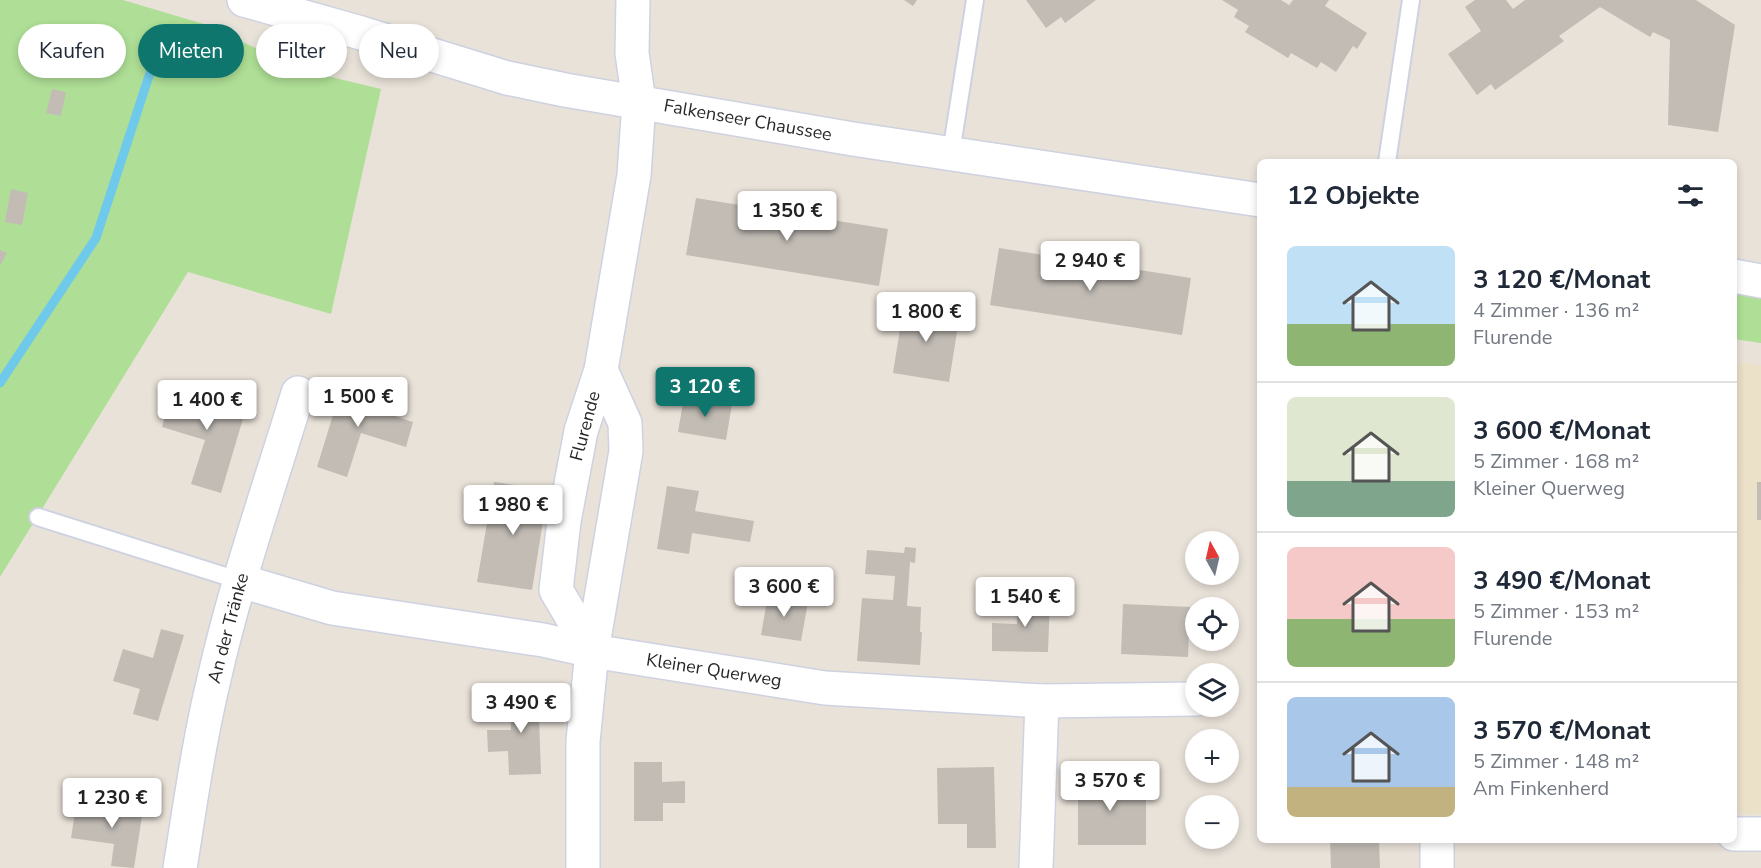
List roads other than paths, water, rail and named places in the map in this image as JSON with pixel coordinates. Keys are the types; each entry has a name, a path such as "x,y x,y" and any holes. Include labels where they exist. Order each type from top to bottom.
{"street":[{"name":"Falkenseer Chaussee","path":"244,0 507,78 565,90 853,139 1257,200"},
{"name":"Flurende","path":"592,651 556,590 564,520 581,431 601,370 634,175 639,102 632,53 633,0"},
{"name":"Flurende","path":"583,868 582,741 592,651 626,451 625,423 601,370"},
{"name":"An der Tränke","path":"180,868 201,735 214,677 298,393"},
{"name":"Kleiner Querweg","path":"241,581 332,608 543,640 592,651 825,688 1042,701 1185,699"},
{"path":"1036,868 1042,701"},
{"path":"1737,834 1761,834"},
{"path":"1437,843 1437,868"}],"lane":[{"path":"951,153 975,0"},
{"path":"1387,159 1411,0"},
{"path":"38,517 241,581"}],"waterway":[{"path":"0,383 96,238 148,78"}]}
